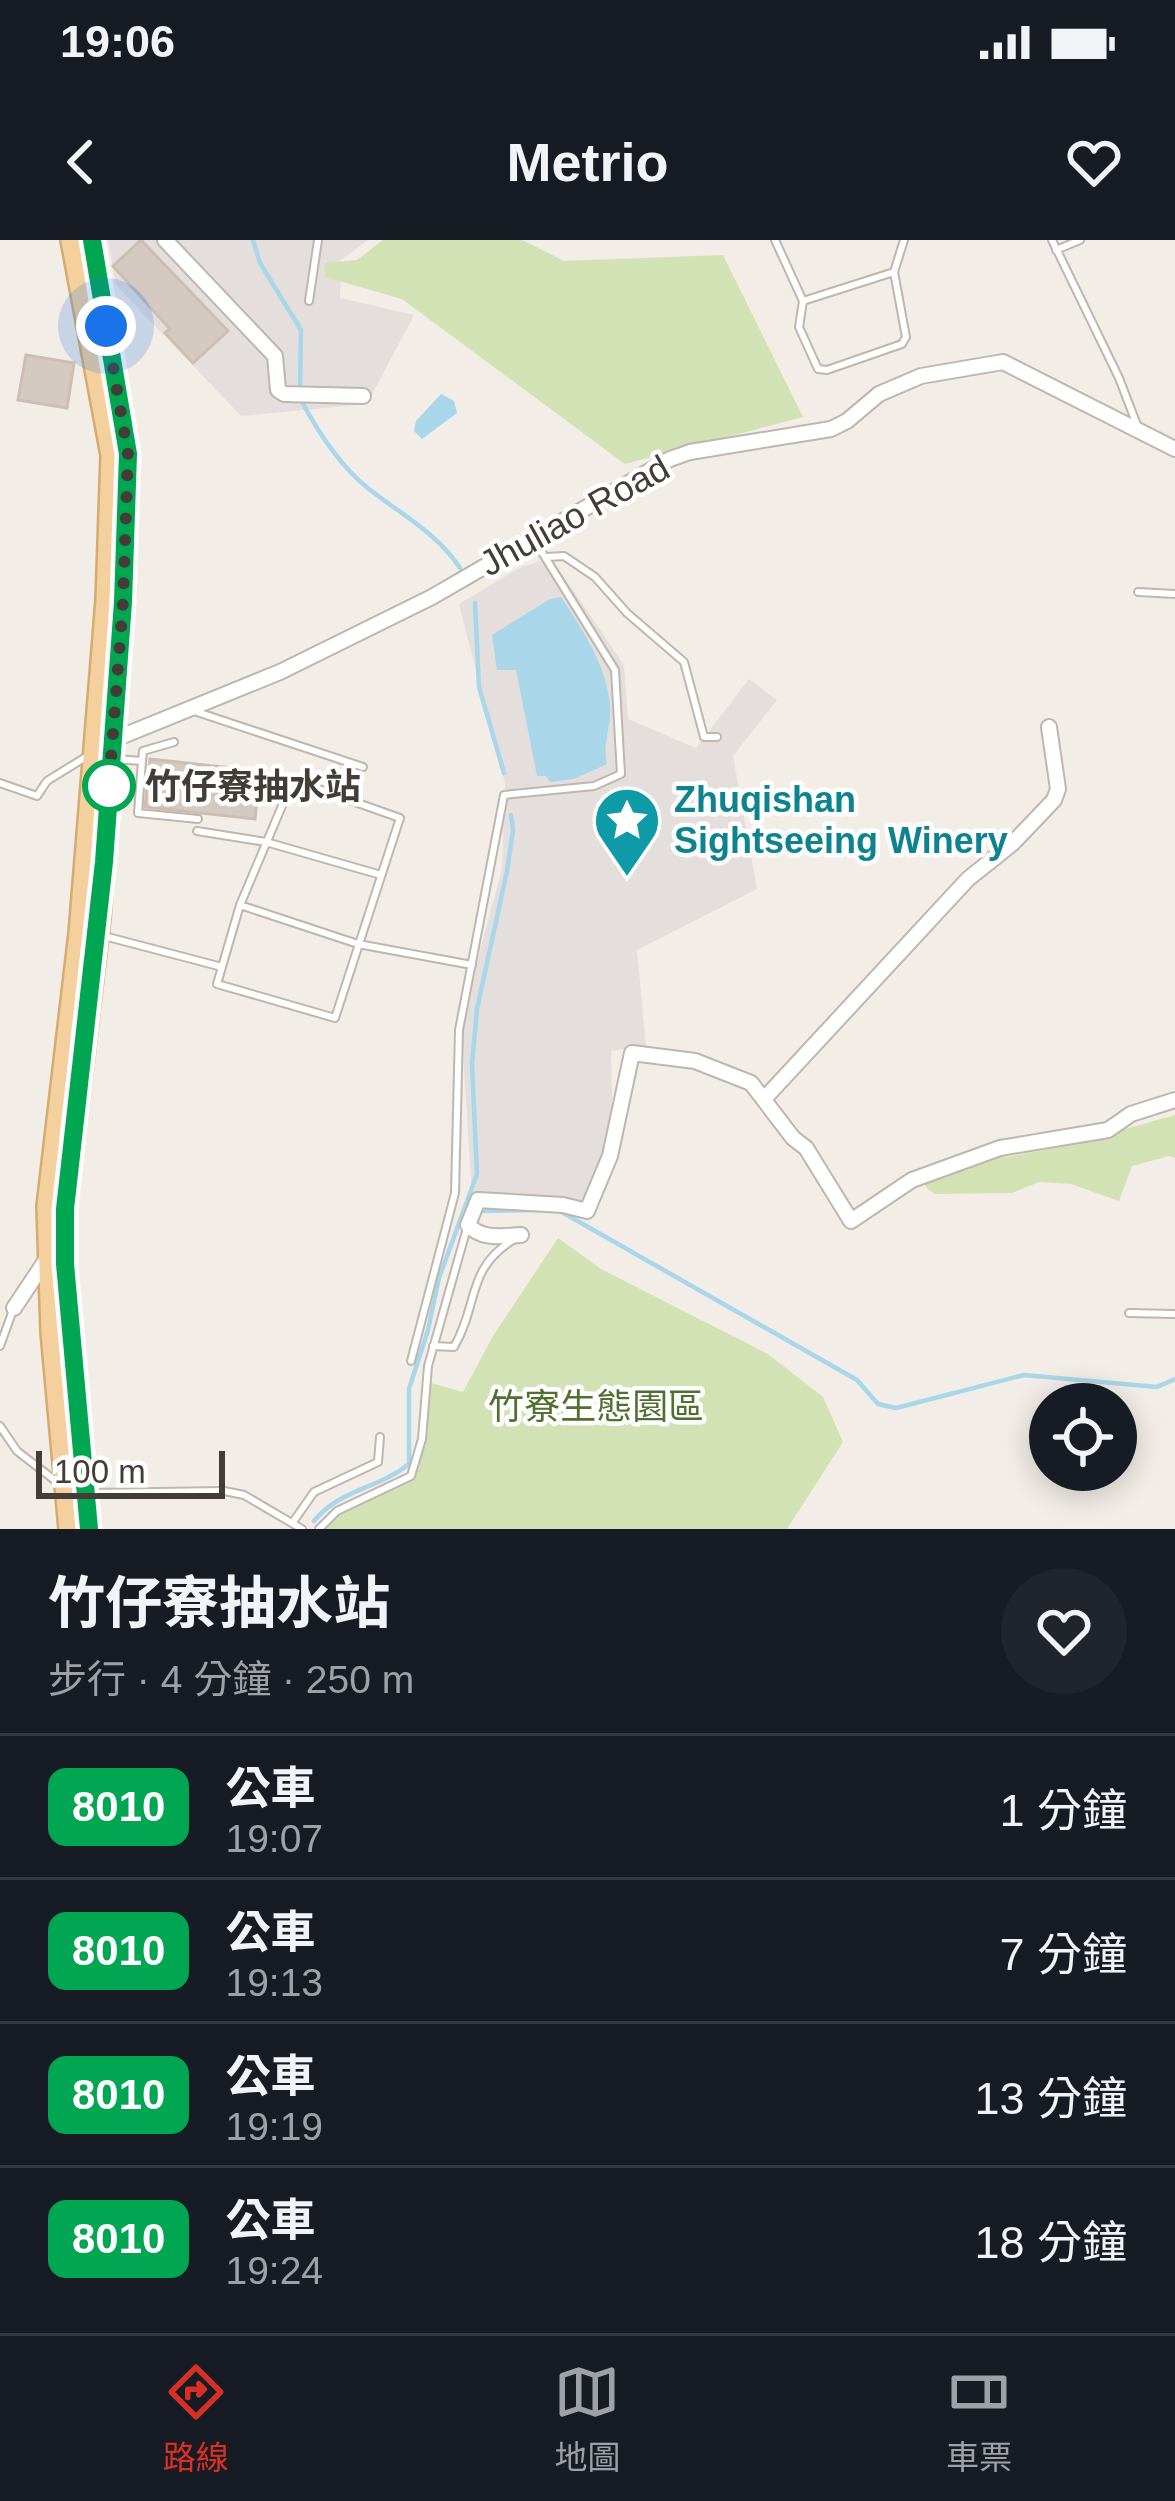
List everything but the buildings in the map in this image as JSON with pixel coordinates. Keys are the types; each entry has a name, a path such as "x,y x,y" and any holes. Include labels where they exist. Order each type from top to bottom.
{"main road":[{"path":"71,240 112,455 106,750"},
{"path":"70,1529 78,1493 65,1209 128,454 92,240"},
{"path":"89,933 48,1206 49,1256 78,1493 89,1529"}],"street":[{"path":"165,240 275,356 278,390 363,396"},
{"name":"Jhuliao Road","path":"106,750 432,597 670,459 831,429 879,394 920,376 1003,362 1175,449"},
{"path":"765,1098 968,879 1013,843 1054,800 1058,789 1049,727"},
{"path":"521,1235 492,1237 474,1232 468,1225 478,1200 587,1211 610,1156 632,1053 695,1061 751,1083 806,1148 850,1221 912,1180 1000,1148 1108,1130 1144,1109 1175,1100"},
{"path":"14,1308 49,1256"}],"lane":[{"path":"309,301 318,240"},
{"path":"779,241 803,301 799,327 811,359 826,370 902,344 906,327 894,272 904,240"},
{"path":"1052,240 1139,429"},
{"path":"1056,250 1080,240"},
{"path":"803,301 894,272"},
{"path":"411,1361 455,1193 459,1030 504,796 594,786 621,774 615,670 532,538"},
{"path":"548,557 563,556 595,577 684,662 704,737 717,737"},
{"path":"1138,592 1175,594"},
{"path":"190,710 363,767"},
{"path":"174,742 143,751 138,813 198,819"},
{"path":"0,783 37,796 47,781 106,750 142,760"},
{"path":"293,780 400,818 335,1018 217,984 240,905 266,842 293,780"},
{"path":"197,831 266,842 381,875"},
{"path":"240,905 358,944 472,965"},
{"path":"89,933 222,967"},
{"path":"319,1529 337,1510 411,1476 422,1439 428,1366 468,1225"},
{"path":"434,1346 454,1347 465,1328 482,1266 493,1252 521,1235"},
{"path":"0,1346 14,1308"},
{"path":"1129,1313 1175,1314"},
{"path":"0,1426 17,1451 78,1493 224,1491 244,1495 302,1529"},
{"path":"293,1522 314,1492 372,1467 381,1452 380,1437"}],"shaded area":[{"path":"108,240 368,240 341,260 340,298 414,315 367,404 241,416 116,285"},
{"name":"Zhuqishan Sightseeing Winery","path":"551,558 624,665 628,719 696,748 749,679 777,700 733,756 757,889 637,950 646,1046 611,1051 613,1146 582,1213 557,1196 472,1194 461,1021 502,869 505,783 459,604 521,567"}],"green space":[{"path":"383,240 522,240 564,261 723,255 803,417 625,464 402,299 325,277 325,263 357,260"},
{"path":"1175,1115 1175,1158 1132,1166 1119,1201 1071,1184 1039,1182 1012,1193 934,1194 925,1186 926,1175 962,1159 1007,1157 1065,1146"},
{"name":"竹寮生態園區","path":"558,1238 601,1269 768,1354 823,1397 843,1442 787,1529 322,1529 337,1511 411,1476 431,1383 463,1392 493,1336"}],"water":[{"path":"441,394 454,401 457,413 422,439 414,431 416,421"},
{"path":"561,597 599,662 608,690 607,764 574,779 550,782 546,776 537,776 516,670 497,670 492,635"}],"waterway":[{"path":"253,240 260,263 301,330 300,389"},
{"path":"301,400 349,470 430,534 460,568"},
{"path":"475,603 479,687 504,773"},
{"path":"314,1521 347,1495 409,1464 409,1389 439,1278 477,1174 472,1064 477,1009 507,871 511,815"},
{"path":"476,1211 536,1210"},
{"path":"560,1211 857,1380 878,1404 896,1408 1024,1375 1157,1387 1175,1379"}],"bus line":[{"name":"8010","path":"89,1529 65,1264 65,1209 104,862 123,602 128,454 92,240"}],"place":[{"name":"竹仔寮抽水站","path":"109,786"},
{"name":"Zhuqishan Sightseeing Winery","path":"627,879"}],"route":[{"path":"106,326 128,454 109,786"}]}
